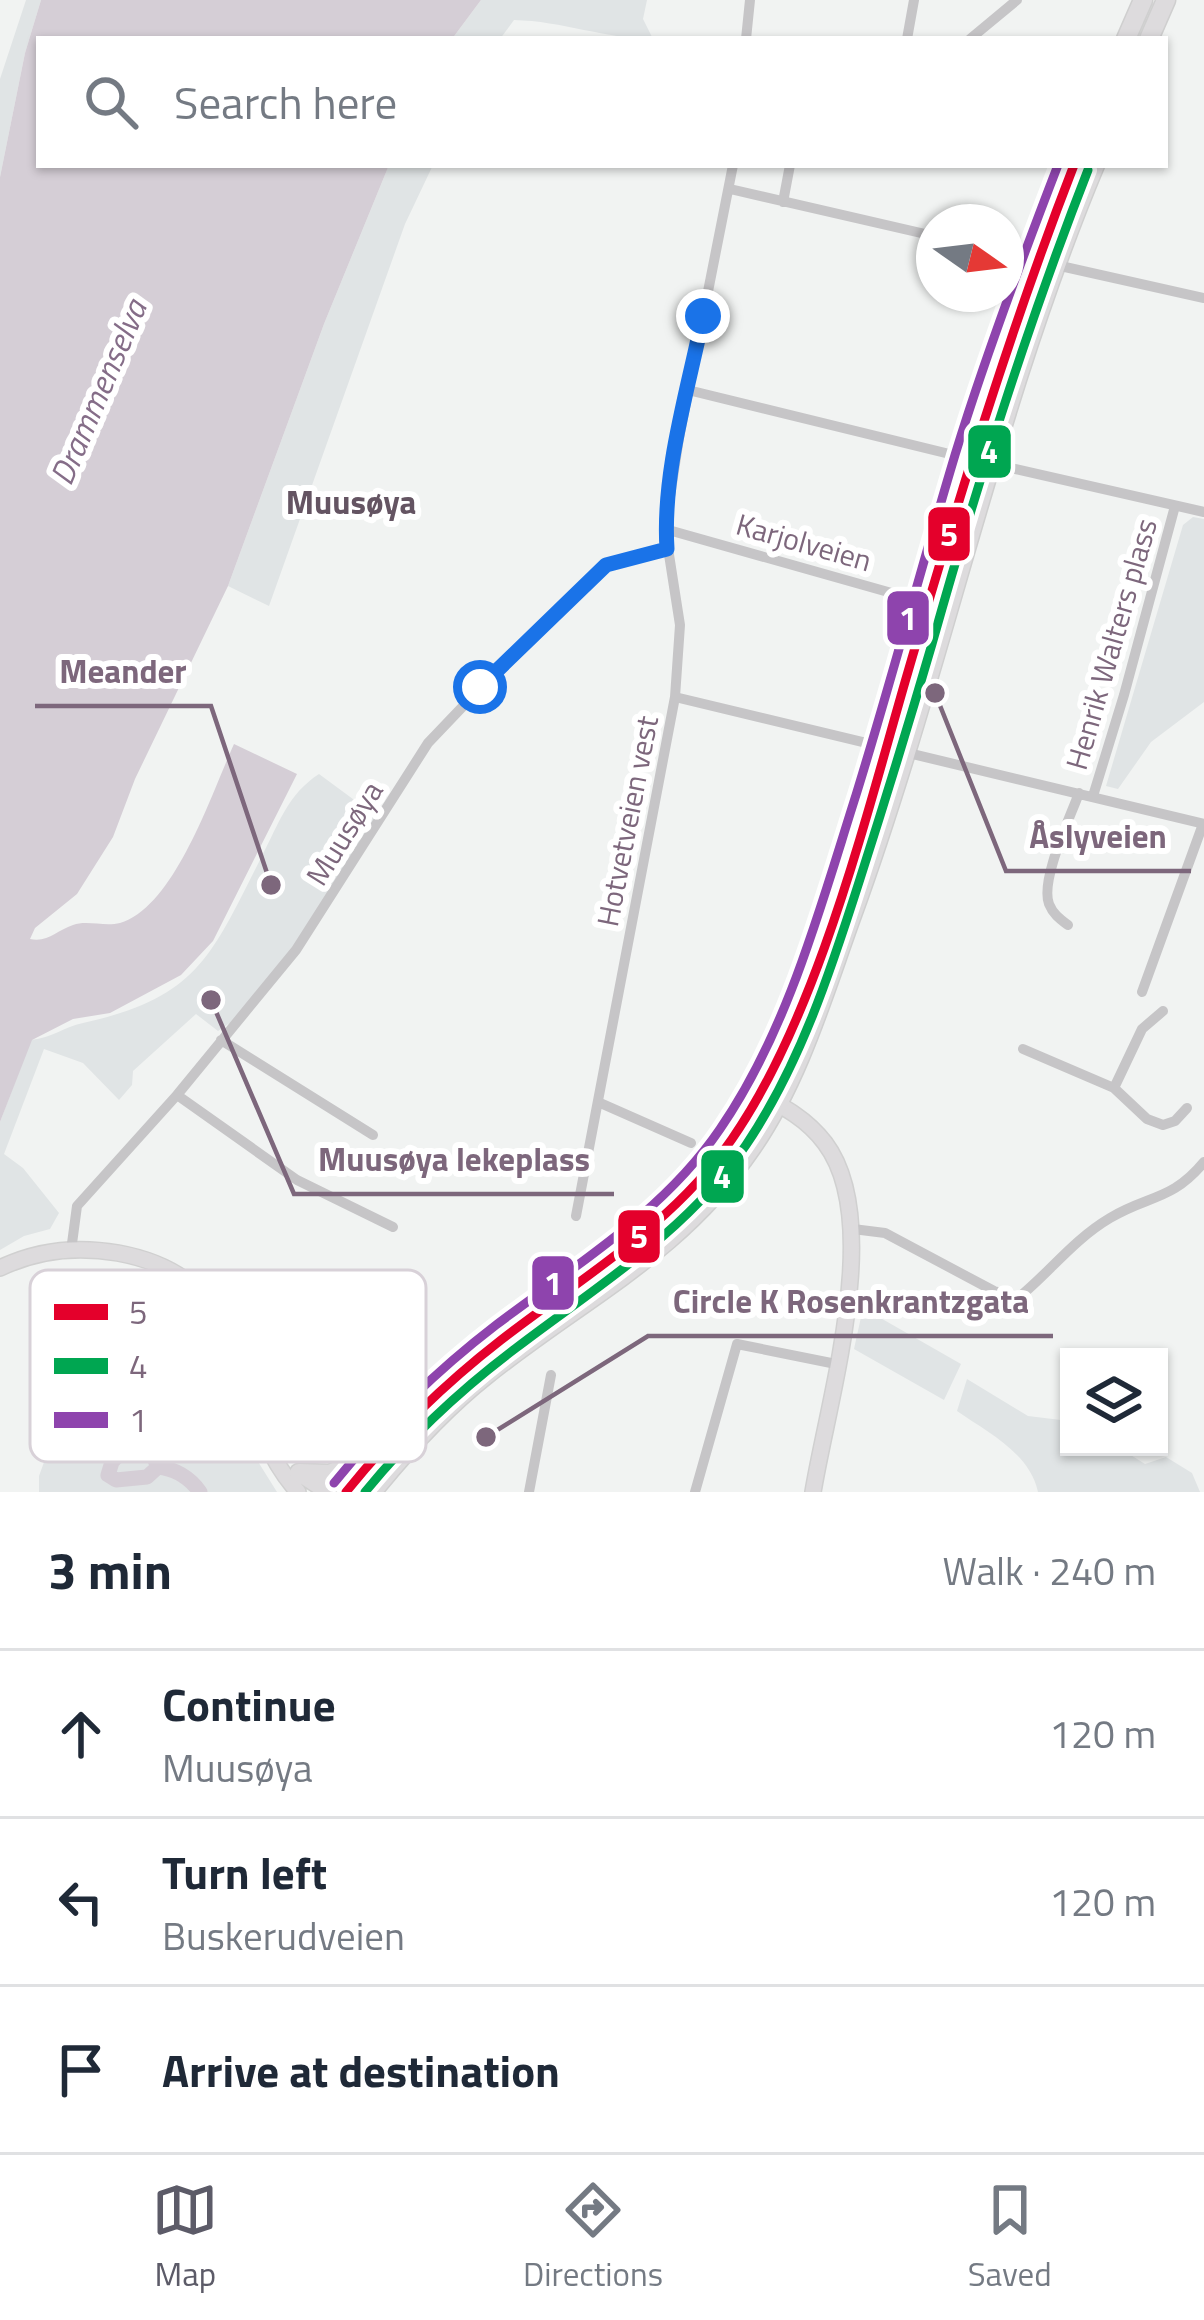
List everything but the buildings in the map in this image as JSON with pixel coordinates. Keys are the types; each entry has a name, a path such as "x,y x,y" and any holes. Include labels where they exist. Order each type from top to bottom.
{"main road":[{"path":"1127,36 1143,0"},
{"path":"1150,36 1166,0"},
{"path":"898,750 929,604 1046,264 1073,168"},
{"path":"1046,264 1094,168"},
{"path":"426,1430 483,1377 675,1238 740,1166 830,975 980,461"},
{"path":"768,1099 806,1122 833,1155 848,1190 854,1229 813,1492"},
{"path":"426,1409 484,1354 643,1239 768,1099"},
{"path":"0,1268 32,1256 70,1250 108,1252 166,1270"},
{"path":"298,1483 355,1462"},
{"path":"346,1492 372,1462"},
{"path":"372,1492 398,1462"},
{"path":"298,1483 327,1492"}],"street":[{"path":"746,36 750,0"},
{"path":"908,36 914,0"},
{"path":"974,36 1017,0"},
{"name":"Hotvetveien vest","path":"576,1216 675,697 680,625 665,529 733,168"},
{"path":"783,202 789,168"},
{"path":"730,189 916,232"},
{"path":"1024,258 1204,298"},
{"path":"688,390 1204,512"},
{"name":"Henrik Walters plass","path":"1093,796 1174,506"},
{"name":"Karjolveien","path":"665,529 929,604"},
{"name":"Muusøya","path":"70,1250 77,1206 177,1095 296,950 428,743 606,565 667,549"},
{"path":"675,697 1203,824 1142,992"},
{"path":"1068,925 1046,899 1050,874 1079,793"},
{"path":"1114,1088 1142,1029 1163,1011"},
{"path":"221,1040 373,1135"},
{"path":"1023,1049 1114,1088 1147,1119 1163,1125 1175,1121 1187,1108"},
{"path":"177,1095 297,1180 392,1227"},
{"path":"598,1102 691,1143"},
{"path":"854,1229 885,1233 994,1292 1018,1298 1089,1232 1135,1204 1166,1197 1204,1162"},
{"path":"695,1492 737,1344 836,1364"},
{"path":"530,1492 551,1375"}],"shaded area":[{"path":"26,0 41,0 25,53 0,177 0,79"},
{"path":"481,0 647,0 643,19 652,36 618,36 514,20 502,36 454,36"},
{"path":"388,168 432,168 405,224 269,606 228,586 324,324"},
{"path":"1193,517 1204,519 1204,702 1151,742 1118,789 1106,786 1183,525"},
{"path":"319,774 380,819 339,887 240,1016 218,1031 196,1014 133,1071 132,1085 119,1100 83,1063 44,1049 4,1154 23,1168 59,1213 50,1229 24,1236 0,1250 0,1122 31,1040 153,1000 197,967 229,920 285,810"},
{"path":"863,1308 961,1364 944,1400 854,1349"},
{"path":"967,1379 1028,1416 1060,1420 1060,1456 1132,1456 1145,1464 1166,1457 1192,1473 1200,1492 1038,1492 1017,1455 957,1411"},
{"path":"44,1462 258,1462 277,1492 39,1492"}],"water":[{"name":"Drammenselva","path":"41,0 481,0 454,36 36,36 36,168 388,168 324,324 228,586 135,779 113,837 77,894 35,928 30,939 47,938 78,924 120,923 140,913 158,895 189,846 234,744 297,774 213,941 181,975 110,1013 73,1019 32,1040 0,1122 0,177 25,53"}],"waterway":[{"path":"112,1462 108,1475 116,1480 147,1477 158,1467"},
{"path":"156,1462 158,1467"},
{"path":"158,1467 187,1478 200,1492"}],"transit line":[{"name":"1","path":"426,1386 672,1187 720,1129 765,1051 815,924 967,418 1057,168"},
{"name":"5","path":"426,1406 501,1340 625,1248 682,1198 732,1139 762,1090 789,1037 835,918 984,422 1073,168"},
{"name":"4","path":"426,1426 475,1381 697,1205 746,1145 783,1082 838,948 1004,406 1088,170"},
{"name":"1","path":"334,1483 353,1462"},
{"name":"5","path":"346,1492 373,1462"},
{"name":"4","path":"365,1492 392,1462"}],"place":[{"name":"Åslyveien","path":"935,693"},
{"name":"Meander","path":"271,885"},
{"name":"Muusøya lekeplass","path":"211,1000"},
{"name":"Circle K Rosenkrantzgata","path":"486,1437"}],"district":[{"name":"Muusøya","path":"351,502"}],"route":[{"path":"480,687 606,565 667,549 665,529 674,466 703,316"}]}
